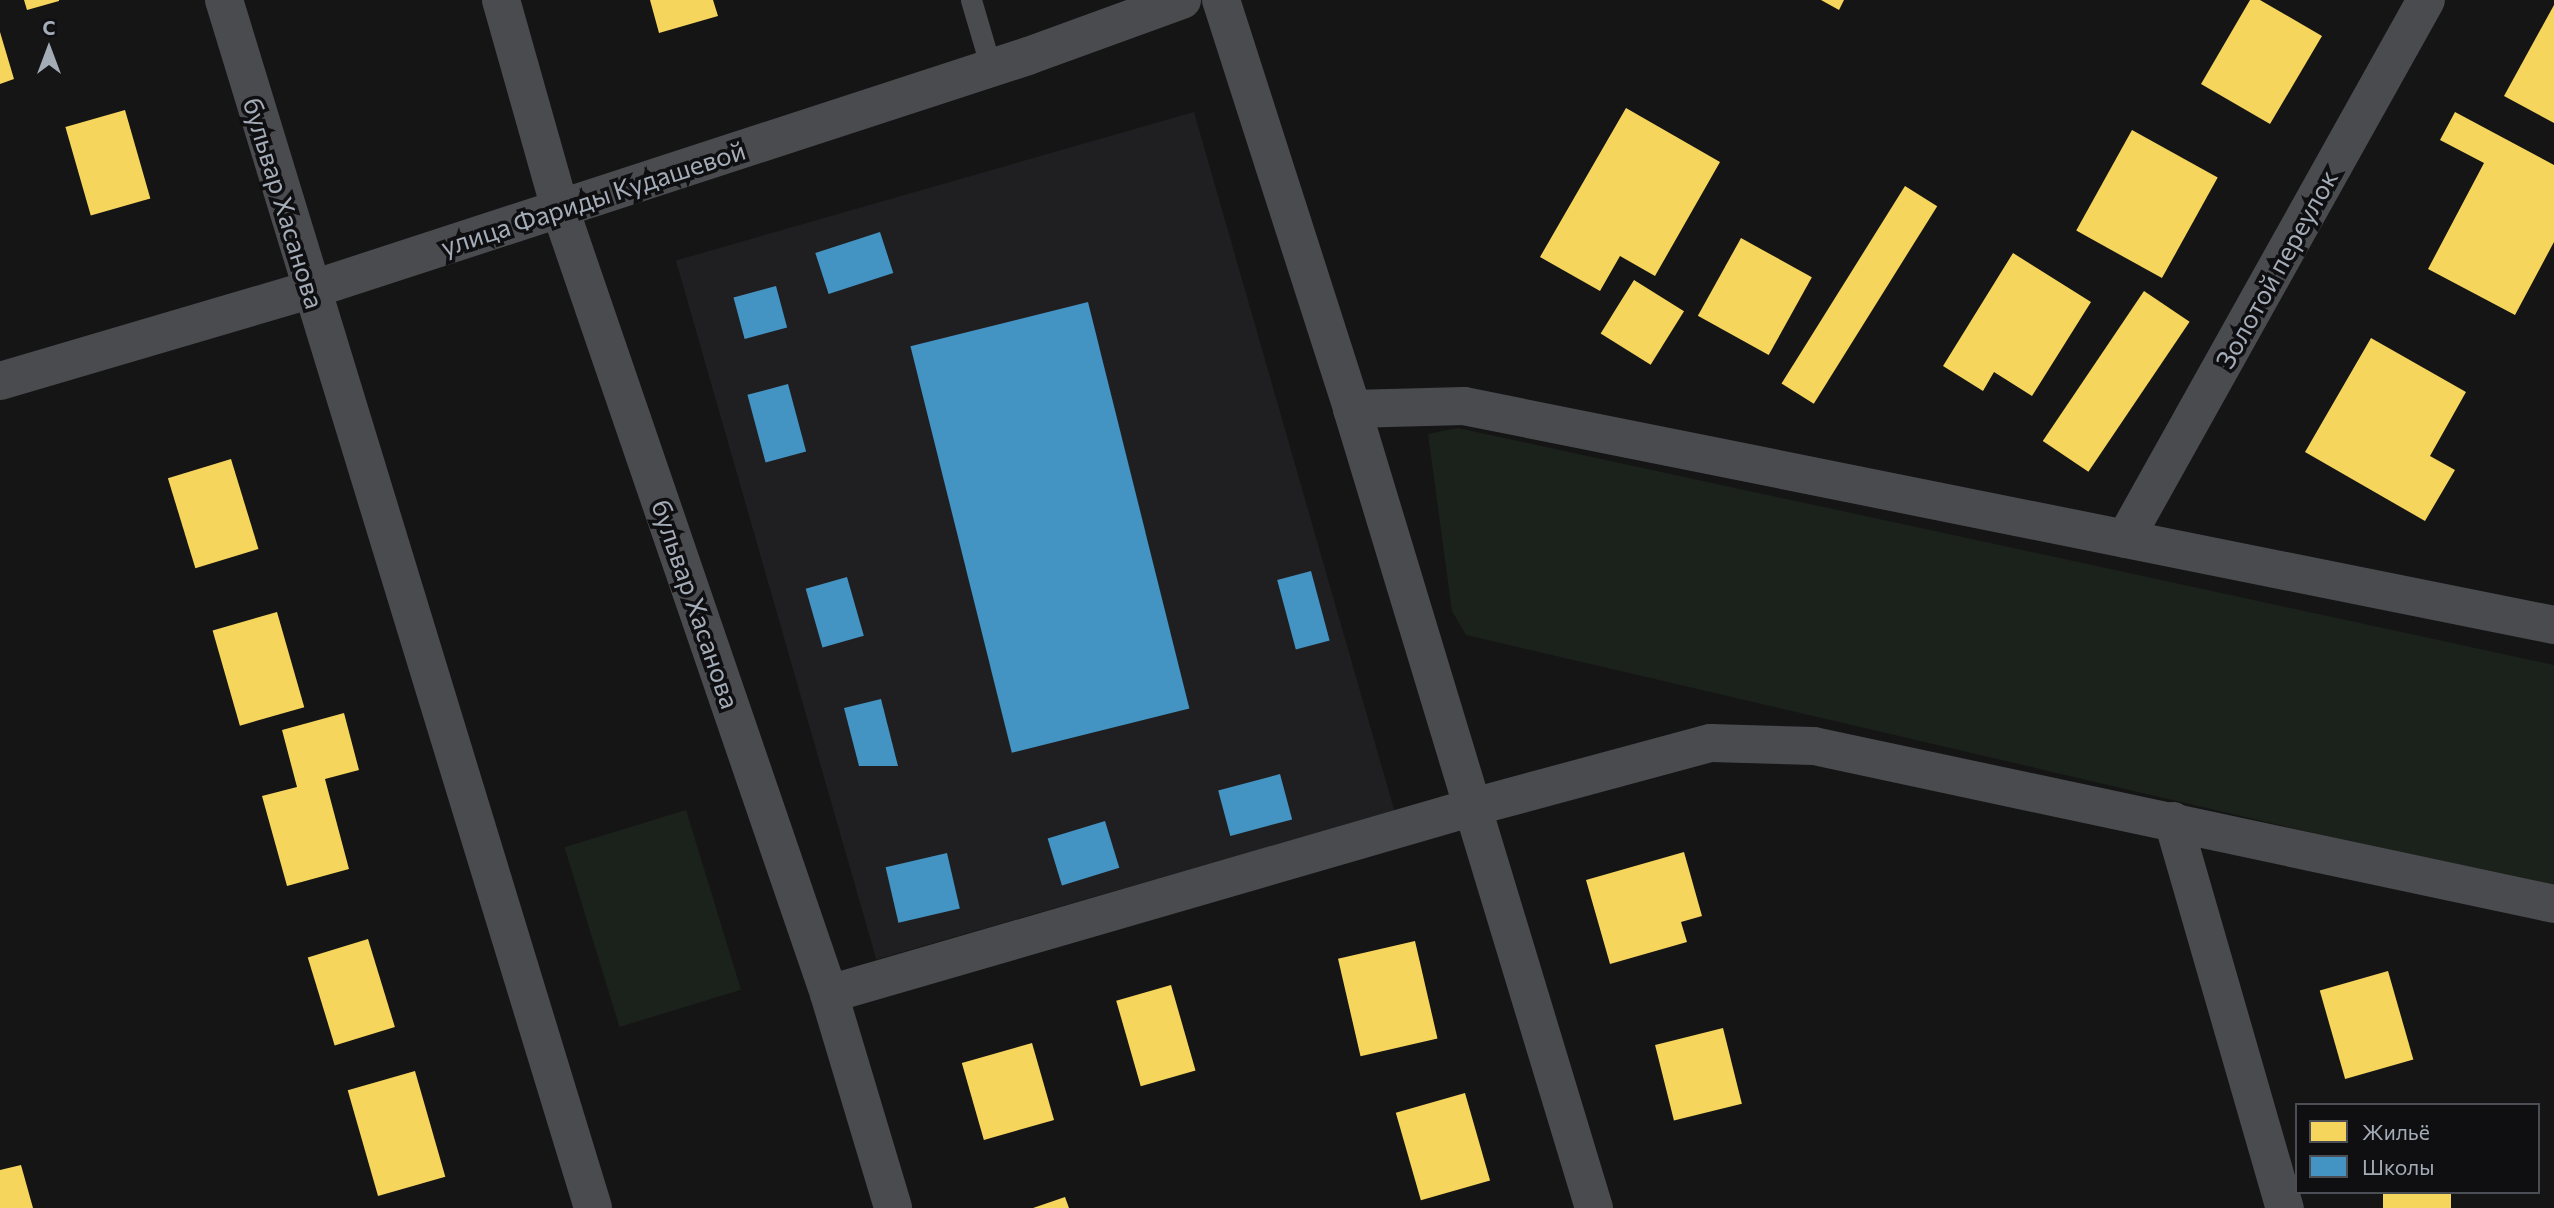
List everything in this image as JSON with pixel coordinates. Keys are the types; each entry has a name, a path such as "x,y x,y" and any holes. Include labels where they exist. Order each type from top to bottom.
{"street":[{"name":"бульвар Хасанова","path":"223,0 593,1208"},
{"name":"бульвар Хасанова","path":"501,0 560,209 830,994 893,1208"},
{"name":"улица Фариды Кудашевой","path":"0,382 310,290 991,68 1182,0"},
{"path":"1221,0 1352,409 1594,1208"},
{"name":"Золотой переулок","path":"2125,539 2426,0"},
{"path":"1352,409 1464,406 2554,625"},
{"path":"830,994 1473,807 1711,743 1814,746 2554,904"},
{"path":"2173,821 2285,1208"}],"lane":[{"path":"971,0 991,68"}],"shaded area":[{"path":"1194,112 1394,811 876,959 676,261"},
{"path":"1458,428 2554,665 2554,889 1466,635 1452,611 1428,434"},
{"path":"686,810 741,990 620,1027 565,847"}],"building: Жильё":[{"path":"24,0 59,0 59,1 27,10"},
{"path":"650,0 713,0 718,16 659,33"},
{"path":"1821,0 1844,0 1839,10"},
{"path":"2250,0 2260,0 2322,36 2270,124 2201,84"},
{"path":"2554,5 2554,123 2504,96"},
{"path":"0,32 14,79 0,84"},
{"path":"1626,108 1720,162 1655,276 1620,256 1600,291 1540,257"},
{"path":"125,110 150,198 91,216 65,127"},
{"path":"2455,112 2554,165 2554,242 2515,315 2428,269 2484,163 2440,140"},
{"path":"2132,130 2218,178 2162,278 2076,231"},
{"path":"1905,186 1937,206 1814,404 1782,384"},
{"path":"1741,238 1812,277 1769,355 1698,316"},
{"path":"2013,253 2091,302 2032,396 1994,372 1983,391 1943,366"},
{"path":"1634,280 1684,311 1651,365 1601,333"},
{"path":"2144,291 2190,322 2088,472 2043,441"},
{"path":"2371,338 2466,392 2430,456 2455,470 2425,521 2305,452"},
{"path":"231,459 258,549 195,568 168,478"},
{"path":"277,612 304,707 240,726 213,630"},
{"path":"344,713 359,770 325,779 349,869 287,886 262,796 297,787 282,730"},
{"path":"1684,852 1702,916 1681,922 1687,942 1610,964 1586,880"},
{"path":"368,939 395,1027 335,1045 308,957"},
{"path":"1415,941 1437,1038 1361,1056 1338,959"},
{"path":"2388,971 2413,1059 2345,1079 2320,991"},
{"path":"1171,985 1196,1071 1141,1086 1116,1001"},
{"path":"1723,1028 1742,1104 1674,1121 1655,1045"},
{"path":"1032,1043 1054,1120 984,1140 962,1063"},
{"path":"415,1071 445,1177 378,1196 348,1090"},
{"path":"1465,1093 1490,1180 1421,1200 1396,1113"},
{"path":"21,1165 33,1208 0,1208 0,1170"},
{"path":"2383,1194 2451,1194 2451,1208 2383,1208"},
{"path":"1065,1197 1069,1208 1033,1208"}],"building: Школы":[{"path":"880,232 893,273 829,294 815,253"},
{"path":"776,286 787,328 745,339 733,297"},
{"path":"1088,302 1189,709 1012,753 910,346"},
{"path":"788,384 806,452 766,462 747,395"},
{"path":"1311,571 1330,641 1296,650 1277,580"},
{"path":"847,577 864,636 822,647 806,589"},
{"path":"881,699 898,766 859,766 844,708"},
{"path":"1280,774 1292,819 1230,836 1218,791"},
{"path":"1105,821 1119,868 1062,885 1048,839"},
{"path":"947,853 960,909 898,923 886,867"}]}
